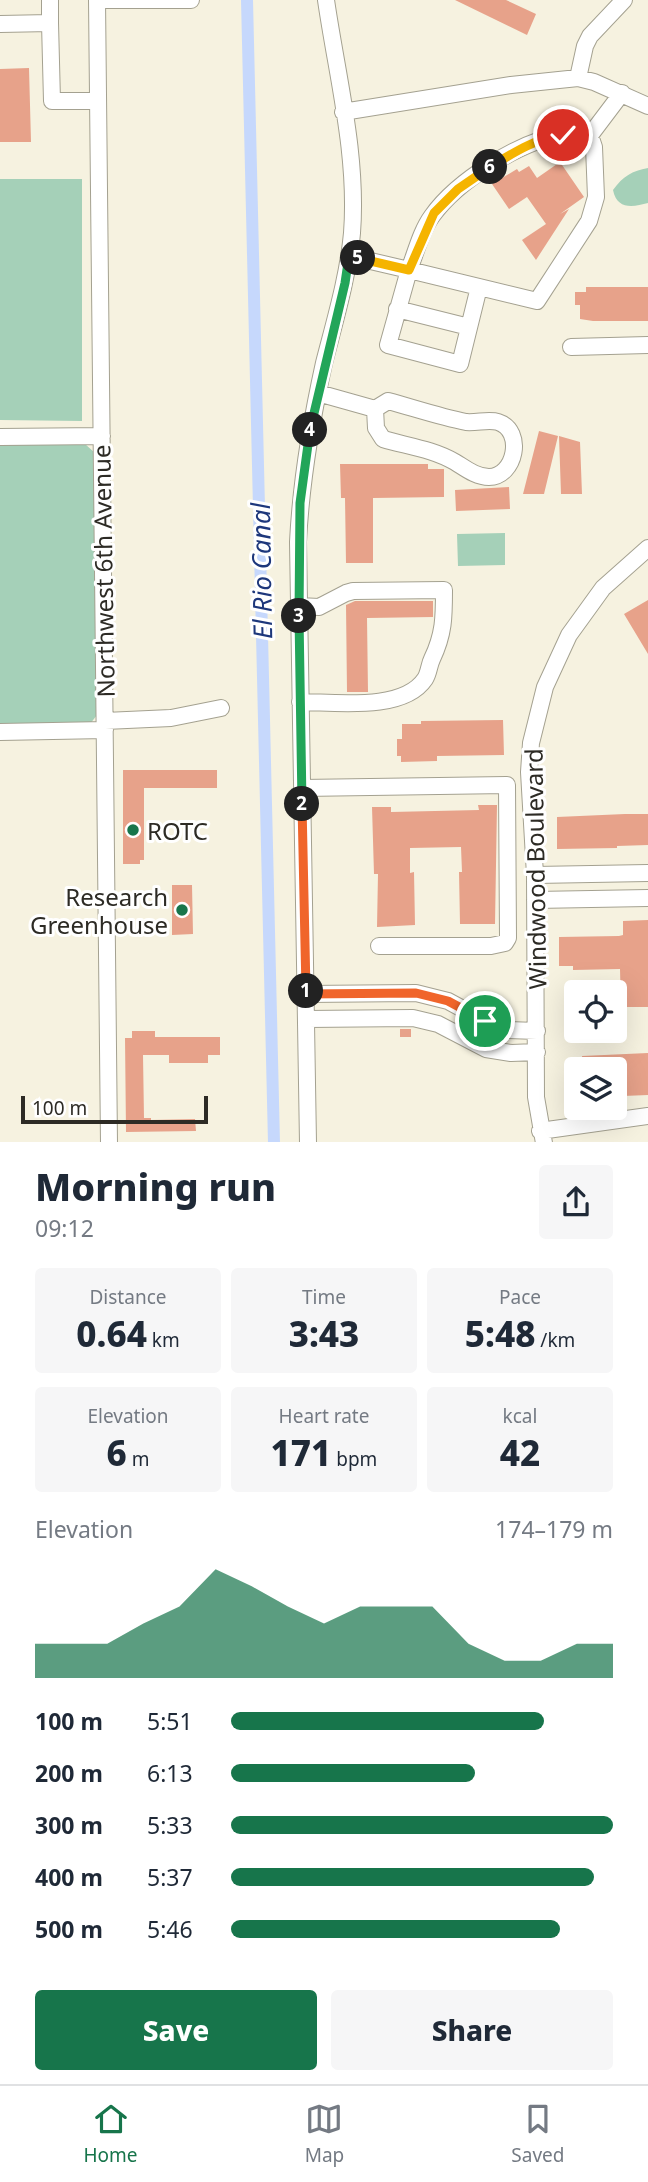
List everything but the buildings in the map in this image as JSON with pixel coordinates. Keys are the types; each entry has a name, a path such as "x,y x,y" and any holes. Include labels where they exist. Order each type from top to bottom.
{"street":[{"path":"50,0 52,101 98,101"},
{"name":"Northwest 6th Avenue","path":"97,0 109,1142"},
{"path":"105,0 191,0"},
{"path":"308,1142 300,702 300,503 311,424 345,283 352,200 351,168 326,0"},
{"path":"578,78 590,36 624,0"},
{"path":"0,24 50,23"},
{"path":"343,112 578,78 622,93 648,106"},
{"path":"588,138 622,93"},
{"path":"349,256 409,270 537,301 589,221 596,197 594,147 588,138 563,135 521,148 470,179 434,213 409,270 388,345 460,364 479,287"},
{"path":"397,309 469,327"},
{"path":"571,347 648,345"},
{"path":"318,393 375,409 388,401 468,422 497,422 511,431 514,437 513,455 504,471 492,477 482,476 436,453 383,439 376,428 375,409"},
{"path":"0,437 102,436"},
{"name":"Windwood Boulevard","path":"542,1137 536,1097 536,900 529,772 531,743 545,687 569,635 585,611 624,568 648,548"},
{"path":"299,606 319,607 353,591 444,590 441,641 426,679 413,691 390,700 300,702"},
{"path":"0,732 105,726 171,718 221,708"},
{"path":"302,788 507,785 508,937 505,943 491,946 379,946"},
{"path":"535,875 648,873"},
{"path":"611,874 611,899"},
{"path":"536,900 648,898"},
{"path":"306,994 402,993 431,996 448,1001 508,1030 537,1031"},
{"path":"425,1021 431,996"},
{"path":"307,1019 401,1018 425,1021 438,1024 486,1049 511,1053 537,1052"},
{"path":"542,1137 648,1116"}],"green space":[{"path":"648,168 648,203 626,206 618,201 613,190 617,185 628,175"},
{"path":"0,179 82,179 82,421 0,420"},
{"path":"85,444 95,453 97,715 90,724 0,725 0,445"},
{"path":"505,533 505,565 458,566 457,534"}],"waterway":[{"name":"El Rio Canal","path":"247,0 274,1142"}],"place":[{"name":"ROTC","path":"133,830"},
{"name":"Research Greenhouse","path":"182,910"}],"route":[{"path":"485,1021 448,1001 416,993 306,994 298,572 300,503 311,424 349,256 409,270 429,221 458,189 521,148 563,135"}]}
